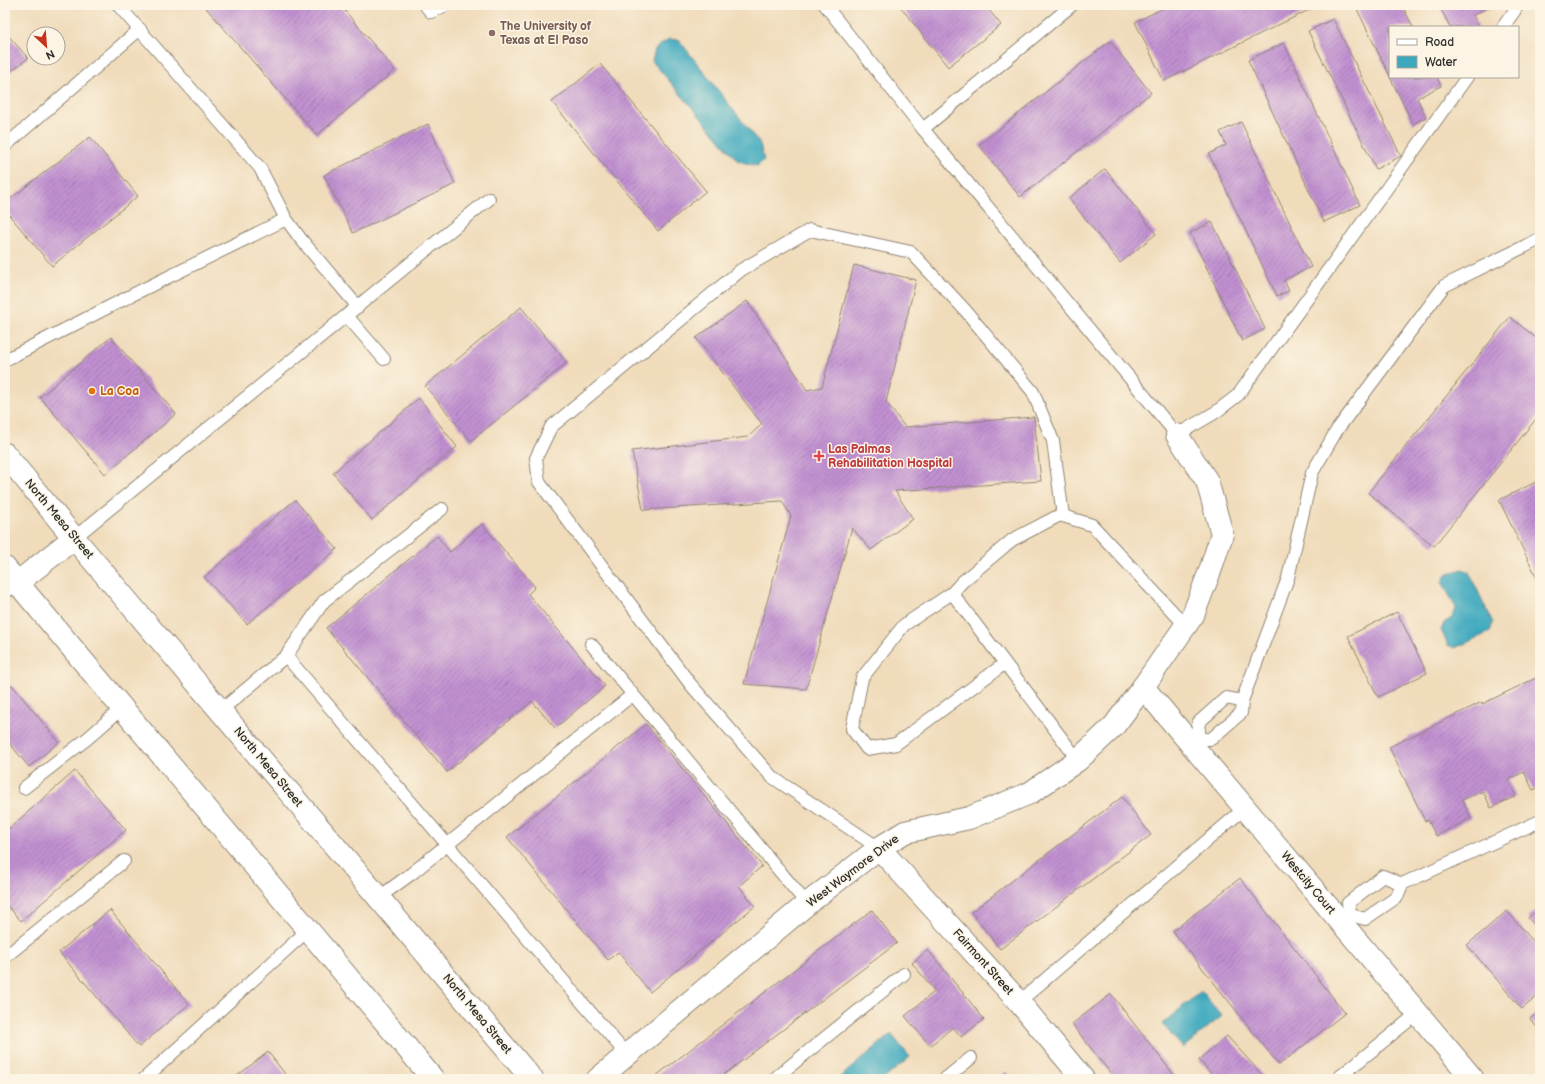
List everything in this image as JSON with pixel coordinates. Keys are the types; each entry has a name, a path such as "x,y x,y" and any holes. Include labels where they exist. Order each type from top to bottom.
{"street":[{"name":"West Waymore Drive","path":"598,1079 808,904 879,848 905,832 969,818 1030,793 1078,760 1114,726 1193,615 1222,534 1207,480 1177,435"},
{"name":"North Mesa Street","path":"5,454 74,538 532,1079"},
{"path":"74,538 9,581 122,708 433,1079"},
{"name":"Westcity Court","path":"1143,687 1197,743 1245,808 1346,918 1418,1013 1473,1079"},
{"name":"Fairmont Street","path":"879,848 1019,1002 1083,1079"}],"lane":[{"path":"118,5 260,168 286,219 358,307"},
{"path":"425,5 431,12 446,5"},
{"path":"825,5 923,129 1177,435 1216,412 1238,395 1466,78"},
{"path":"923,129 1072,5"},
{"path":"1504,26 1515,10 1515,5"},
{"path":"5,146 140,29"},
{"path":"74,538 489,199"},
{"path":"5,360 286,219"},
{"path":"879,848 772,777 691,685 539,482 536,458 551,427 741,270 810,230 911,252 966,310 1033,392 1053,441 1063,516"},
{"path":"1242,701 1226,698 1198,723 1197,743 1211,739 1223,730 1241,712 1242,701 1288,578 1312,473 1337,430 1444,286 1540,239"},
{"path":"347,316 384,359"},
{"path":"220,711 286,656 324,601 442,509"},
{"path":"1004,664 896,744 867,749 852,729 862,678 904,625 952,593 962,582 1012,540 1060,514 1092,525 1186,626"},
{"path":"952,593 1004,664 1078,760"},
{"path":"591,644 632,695 808,904"},
{"path":"286,656 627,1055"},
{"path":"378,898 411,874 632,695"},
{"path":"24,788 88,738 122,708"},
{"path":"1019,1002 1245,808"},
{"path":"1402,884 1382,876 1348,902 1346,918 1365,919 1397,897 1402,884 1540,821"},
{"path":"5,957 124,861"},
{"path":"144,1079 308,930"},
{"path":"774,1079 904,974"},
{"path":"1337,1079 1418,1013"},
{"path":"945,1079 971,1058"}],"water":[{"path":"669,39 679,40 760,144 764,160 758,166 738,161 652,61 655,49"},
{"path":"1462,569 1469,572 1493,623 1490,632 1455,648 1448,645 1441,630 1444,623 1453,617 1456,608 1442,582 1446,575"},
{"path":"1201,991 1222,1016 1183,1048 1162,1024"},
{"path":"891,1034 910,1057 884,1079 838,1079"}],"building":[{"path":"209,5 340,5 395,70 317,135 206,8"},
{"path":"899,5 985,5 1001,25 948,67"},
{"path":"1170,5 1311,5 1313,8 1164,81 1135,22"},
{"path":"1365,5 1402,5 1412,26 1389,26 1389,75 1357,9"},
{"path":"1439,5 1494,5 1473,15 1478,26 1450,26"},
{"path":"1333,19 1401,156 1376,169 1308,31"},
{"path":"5,32 26,56 26,60 5,76"},
{"path":"1110,41 1151,93 1020,197 979,145"},
{"path":"1284,43 1360,205 1324,222 1248,60"},
{"path":"600,64 706,191 658,231 552,102"},
{"path":"1390,78 1437,78 1441,86 1417,98 1426,117 1413,124"},
{"path":"1241,122 1311,267 1284,280 1289,291 1277,296 1209,154 1226,145 1220,132"},
{"path":"428,124 455,184 353,233 324,175"},
{"path":"90,137 138,196 52,266 5,210 5,203"},
{"path":"1105,169 1156,234 1120,263 1069,198"},
{"path":"1212,222 1265,329 1242,341 1190,233"},
{"path":"854,265 916,280 886,402 905,427 1034,417 1041,481 895,491 913,519 871,550 852,528 806,689 744,684 791,516 782,501 643,510 632,451 748,437 762,424 696,338 747,301 807,390 822,387"},
{"path":"521,307 567,363 471,441 425,386"},
{"path":"1510,317 1540,341 1540,414 1434,546 1368,493"},
{"path":"111,337 176,414 105,474 40,397"},
{"path":"419,398 457,447 372,520 333,473"},
{"path":"1540,480 1540,584 1499,500"},
{"path":"295,500 337,549 247,624 204,577"},
{"path":"482,524 535,587 528,594 605,686 555,728 532,701 447,772 326,628 437,536 450,552"},
{"path":"1397,612 1427,673 1378,697 1348,636"},
{"path":"1540,676 1540,787 1533,790 1524,772 1508,780 1516,796 1491,808 1483,791 1462,800 1471,818 1436,836 1428,820 1425,821 1389,747"},
{"path":"12,685 59,742 29,767 5,738 5,691"},
{"path":"646,724 762,866 739,886 755,906 650,992 618,952 608,960 507,837"},
{"path":"75,771 126,830 21,921 5,903 5,832"},
{"path":"1122,797 1151,835 1000,949 971,912"},
{"path":"1240,878 1345,1013 1279,1065 1173,931"},
{"path":"1540,908 1540,931 1528,918"},
{"path":"110,910 189,1004 139,1047 59,952"},
{"path":"872,910 897,943 718,1079 652,1079"},
{"path":"1507,911 1540,949 1540,994 1522,1009 1467,945"},
{"path":"928,950 984,1019 961,1037 953,1027 930,1046 905,1016 935,991 912,963"},
{"path":"1111,994 1177,1079 1115,1079 1072,1024"},
{"path":"1540,1011 1540,1031 1530,1019"},
{"path":"1227,1036 1266,1079 1216,1079 1199,1060"},
{"path":"268,1052 289,1079 233,1079"},
{"path":"1006,1072 1012,1079 998,1079"}],"place":[{"name":"The University of Texas at El Paso","path":"492,33"},
{"name":"La Coa","path":"92,391"},
{"name":"Las Palmas Rehabilitation Hospital","path":"819,456"}]}
